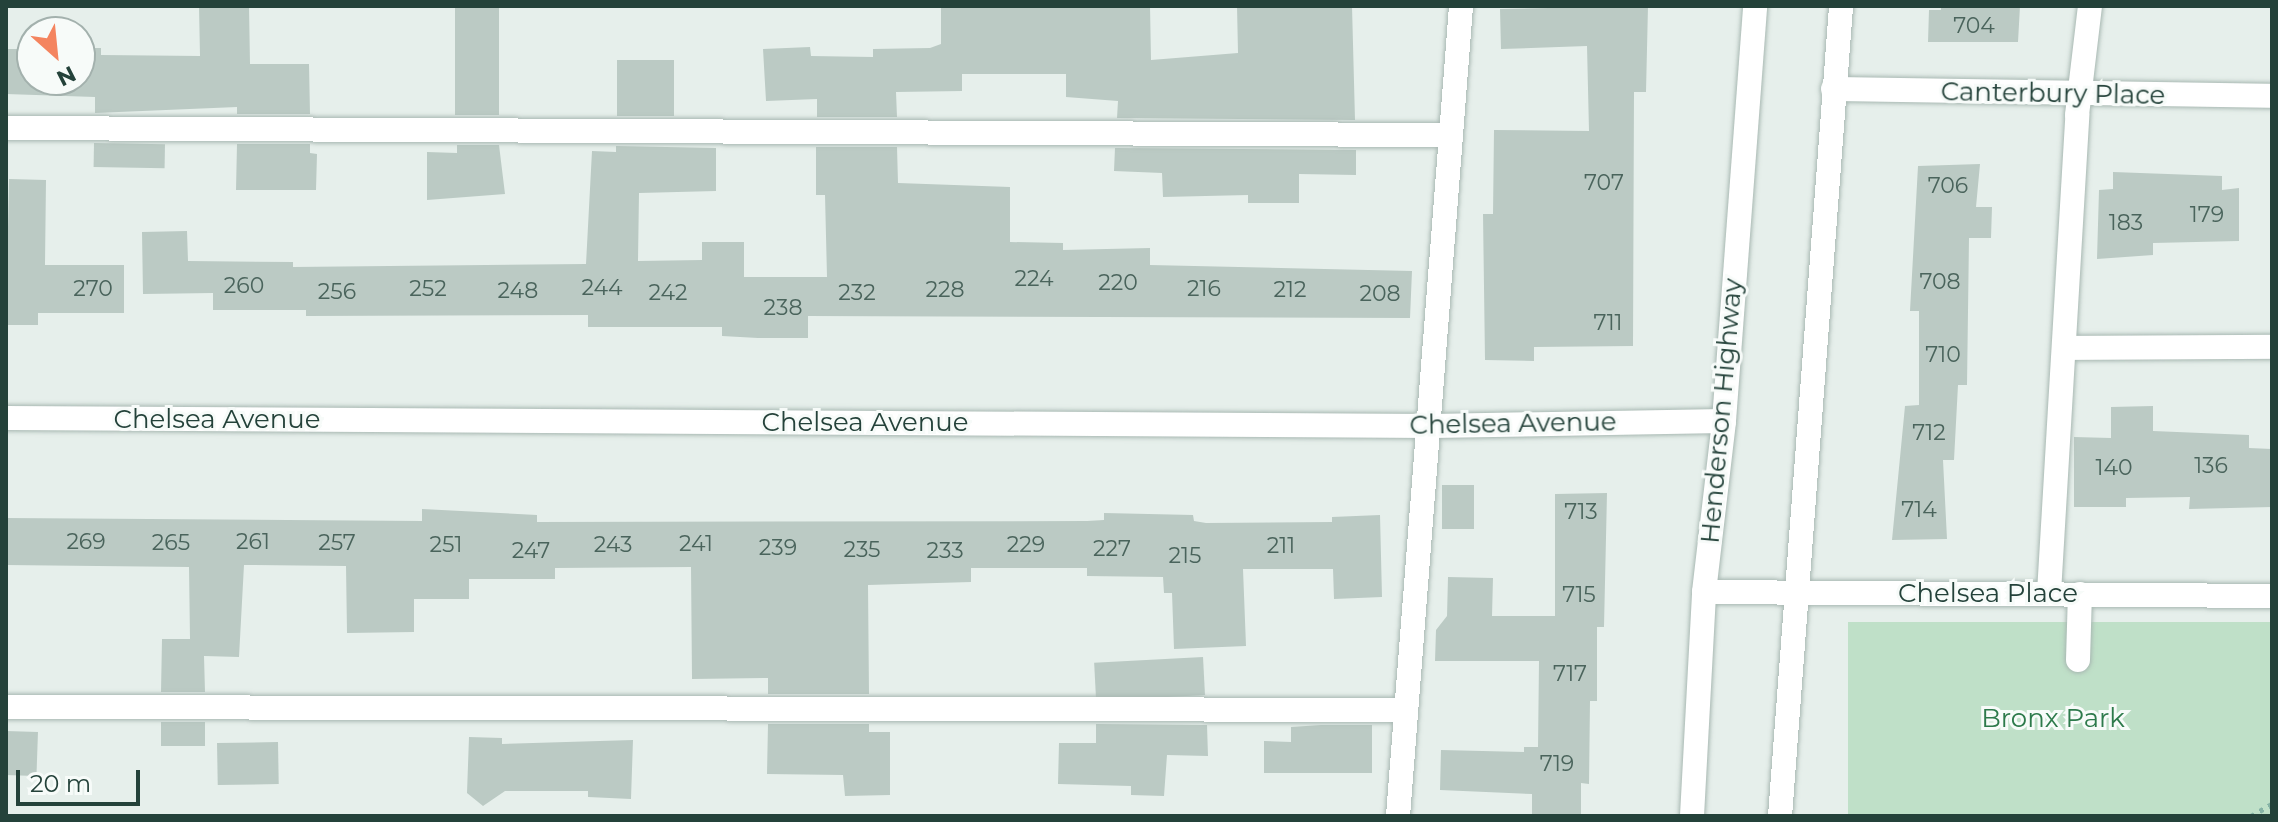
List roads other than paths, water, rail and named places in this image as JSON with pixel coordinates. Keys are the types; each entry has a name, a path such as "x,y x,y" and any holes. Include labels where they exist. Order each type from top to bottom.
{"street":[{"path":"1398,816 1404,710 1432,426 1461,6"},
{"name":"Henderson Highway","path":"1692,816 1704,592 1724,421 1755,6"},
{"path":"1780,816 1794,592 1841,6"},
{"path":"2049,593 2080,95 2090,6"},
{"name":"Canterbury Place","path":"1833,89 2272,96"},
{"path":"6,128 1451,135"},
{"path":"2066,348 2272,347"},
{"name":"Chelsea Avenue","path":"6,418 1432,426 1724,421"},
{"name":"Chelsea Place","path":"1704,592 2272,596"},
{"path":"2078,660 2080,594"},
{"path":"6,707 1404,710"}],"park label":[{"name":"Bronx Park","path":"2053,719"}]}
